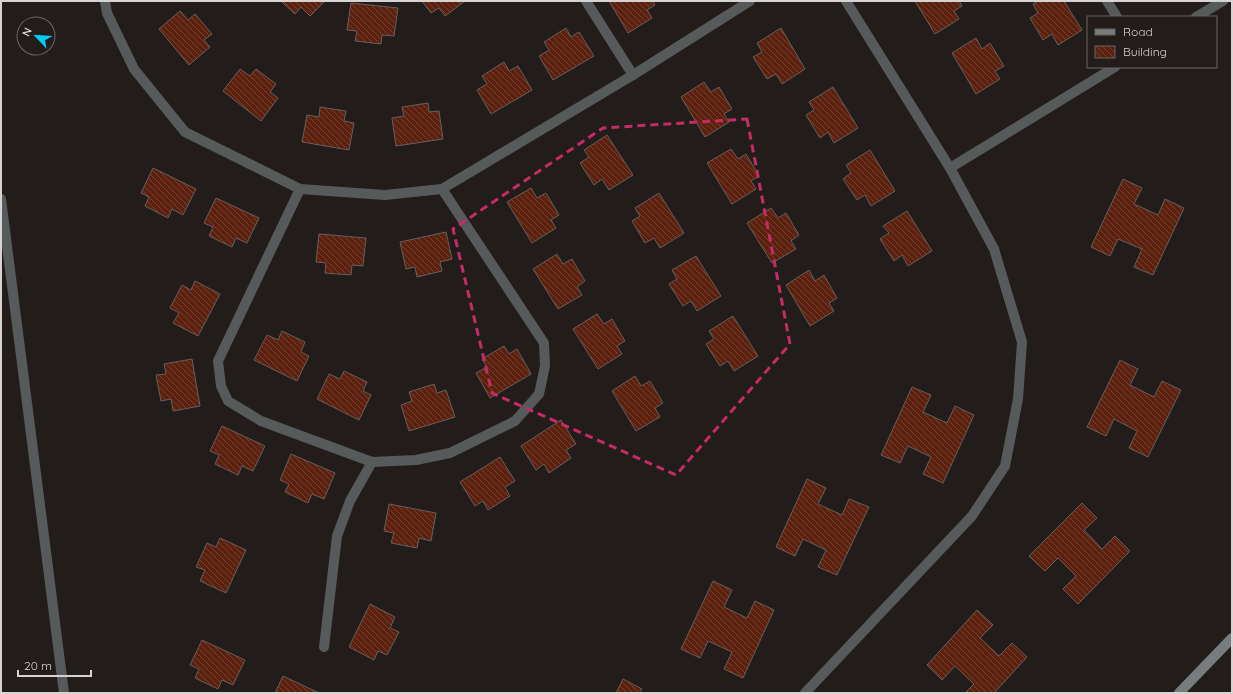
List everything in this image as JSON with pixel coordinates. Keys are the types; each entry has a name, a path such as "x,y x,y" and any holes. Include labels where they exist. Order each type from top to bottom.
{"main road":[{"path":"1179,693 1232,638"}],"street":[{"path":"105,1 107,13 134,69 185,132 300,189 385,194 442,189 633,75 750,1"},
{"path":"586,1 633,75"},
{"path":"805,693 972,516 1005,466 1018,399 1022,342 994,249 950,168 846,1"},
{"path":"1107,1 1116,16"},
{"path":"1198,16 1223,1"},
{"path":"950,168 1113,68"},
{"path":"300,189 218,361 221,386 228,401 261,421 372,462 416,460 450,453 515,421 539,394 545,366 544,343 442,189"},
{"path":"1,199 64,693"},
{"path":"324,647 337,536 350,501 372,462"}],"highlighted area":[{"path":"747,119 790,344 676,475 492,393 453,229 603,128"}],"building":[{"path":"281,1 325,1 310,16 301,7 295,14"},
{"path":"422,1 465,1 445,16 439,8 431,13"},
{"path":"609,1 653,1 655,5 647,10 652,18 628,33"},
{"path":"915,1 959,1 962,6 954,11 959,19 935,34"},
{"path":"1039,1 1064,1 1082,30 1058,45 1052,34 1043,40 1030,18 1038,13 1033,4"},
{"path":"351,3 398,8 394,36 382,35 381,44 355,41 357,31 347,30"},
{"path":"180,11 188,20 195,14 212,34 204,40 210,47 189,65 159,29"},
{"path":"566,28 571,37 579,32 594,56 553,80 539,56 549,50 544,42"},
{"path":"781,28 805,69 782,84 776,74 767,79 753,57 762,52 757,43"},
{"path":"976,38 982,49 990,43 1004,66 995,71 1000,79 976,94 952,53"},
{"path":"504,62 509,71 518,66 532,90 491,114 477,90 487,84 482,76"},
{"path":"240,69 250,76 256,69 276,84 270,92 278,98 261,121 223,91"},
{"path":"704,82 711,92 719,87 732,109 724,114 729,122 705,137 681,97"},
{"path":"833,87 858,128 834,143 828,132 820,138 806,115 814,110 809,102"},
{"path":"428,103 429,112 439,111 443,139 396,146 392,118 404,116 402,107"},
{"path":"320,107 346,111 344,121 354,123 349,150 302,142 307,115 319,117"},
{"path":"607,135 633,175 609,190 602,179 594,185 580,163 589,157 584,150"},
{"path":"731,149 738,159 746,154 759,176 751,181 756,189 732,204 707,163"},
{"path":"870,150 895,191 871,206 865,195 857,200 843,179 851,173 846,165"},
{"path":"153,168 196,189 183,215 172,209 168,218 145,206 149,197 141,193"},
{"path":"1123,179 1142,188 1134,204 1158,215 1165,199 1184,208 1153,275 1134,267 1142,249 1118,239 1110,256 1091,247"},
{"path":"531,188 537,198 546,193 559,215 551,220 556,228 532,243 507,202"},
{"path":"659,193 684,233 660,248 654,238 645,243 632,221 640,216 635,208"},
{"path":"216,198 259,218 247,243 236,238 232,247 209,236 213,227 204,223"},
{"path":"771,208 778,218 786,213 799,235 791,241 796,249 772,263 747,223"},
{"path":"907,211 932,251 908,266 902,255 894,261 880,239 889,233 883,226"},
{"path":"446,232 452,259 440,262 442,271 417,277 415,267 406,269 400,242"},
{"path":"319,234 366,238 363,266 352,265 351,275 325,273 326,263 316,262"},
{"path":"557,254 563,264 572,259 585,281 577,287 582,295 558,309 533,269"},
{"path":"696,256 721,296 697,311 691,301 683,306 669,284 677,279 672,270"},
{"path":"809,270 815,281 824,275 837,298 829,303 834,311 810,326 786,285"},
{"path":"195,281 220,294 198,336 173,323 179,313 170,308 182,285 191,290"},
{"path":"597,314 604,324 612,319 625,341 617,346 622,354 598,369 573,329"},
{"path":"733,316 758,356 734,371 728,361 720,366 706,344 714,339 709,331"},
{"path":"282,331 305,342 301,352 309,356 297,381 254,360 267,335 278,340"},
{"path":"504,346 509,354 517,349 531,374 490,398 476,373 487,367 482,359"},
{"path":"192,359 200,406 173,411 171,399 161,401 156,375 166,374 164,364"},
{"path":"1120,360 1138,369 1130,385 1154,397 1162,381 1181,390 1148,457 1129,448 1137,431 1114,419 1106,436 1087,427"},
{"path":"344,371 367,382 363,391 371,395 359,420 317,399 329,374 340,379"},
{"path":"635,376 641,386 650,381 663,403 655,408 660,417 636,431 612,391"},
{"path":"434,384 437,393 446,390 455,417 409,431 401,405 412,401 409,392"},
{"path":"912,387 931,395 923,412 947,423 955,406 974,415 943,483 923,474 931,457 908,446 900,463 881,455"},
{"path":"561,420 576,444 566,450 571,458 549,473 544,464 536,470 521,446"},
{"path":"222,426 265,446 253,471 242,466 238,475 215,464 219,455 210,451"},
{"path":"291,454 335,473 324,499 312,494 308,503 285,492 289,484 280,480"},
{"path":"500,457 515,481 505,487 510,496 488,510 483,501 475,506 460,482"},
{"path":"807,479 826,488 818,504 842,515 849,499 869,507 837,575 818,567 826,550 803,539 795,556 776,547"},
{"path":"1082,503 1097,518 1084,530 1102,549 1115,536 1130,551 1078,604 1063,589 1076,576 1058,558 1045,571 1029,556"},
{"path":"389,504 436,513 431,541 419,538 417,548 391,543 394,533 384,531"},
{"path":"220,538 246,550 226,593 200,581 205,570 196,567 207,543 216,547"},
{"path":"713,581 732,590 724,607 747,618 755,601 774,610 743,678 724,669 732,652 708,641 700,658 681,649"},
{"path":"370,604 395,617 390,628 399,632 387,655 378,651 374,660 349,647"},
{"path":"977,610 993,625 980,638 999,656 1012,643 1027,657 994,693 965,693 974,684 955,666 942,680 927,665"},
{"path":"202,640 245,660 233,685 222,680 218,689 195,678 199,669 190,665"},
{"path":"283,676 319,693 275,693"},
{"path":"623,679 642,689 639,693 616,693"}]}
